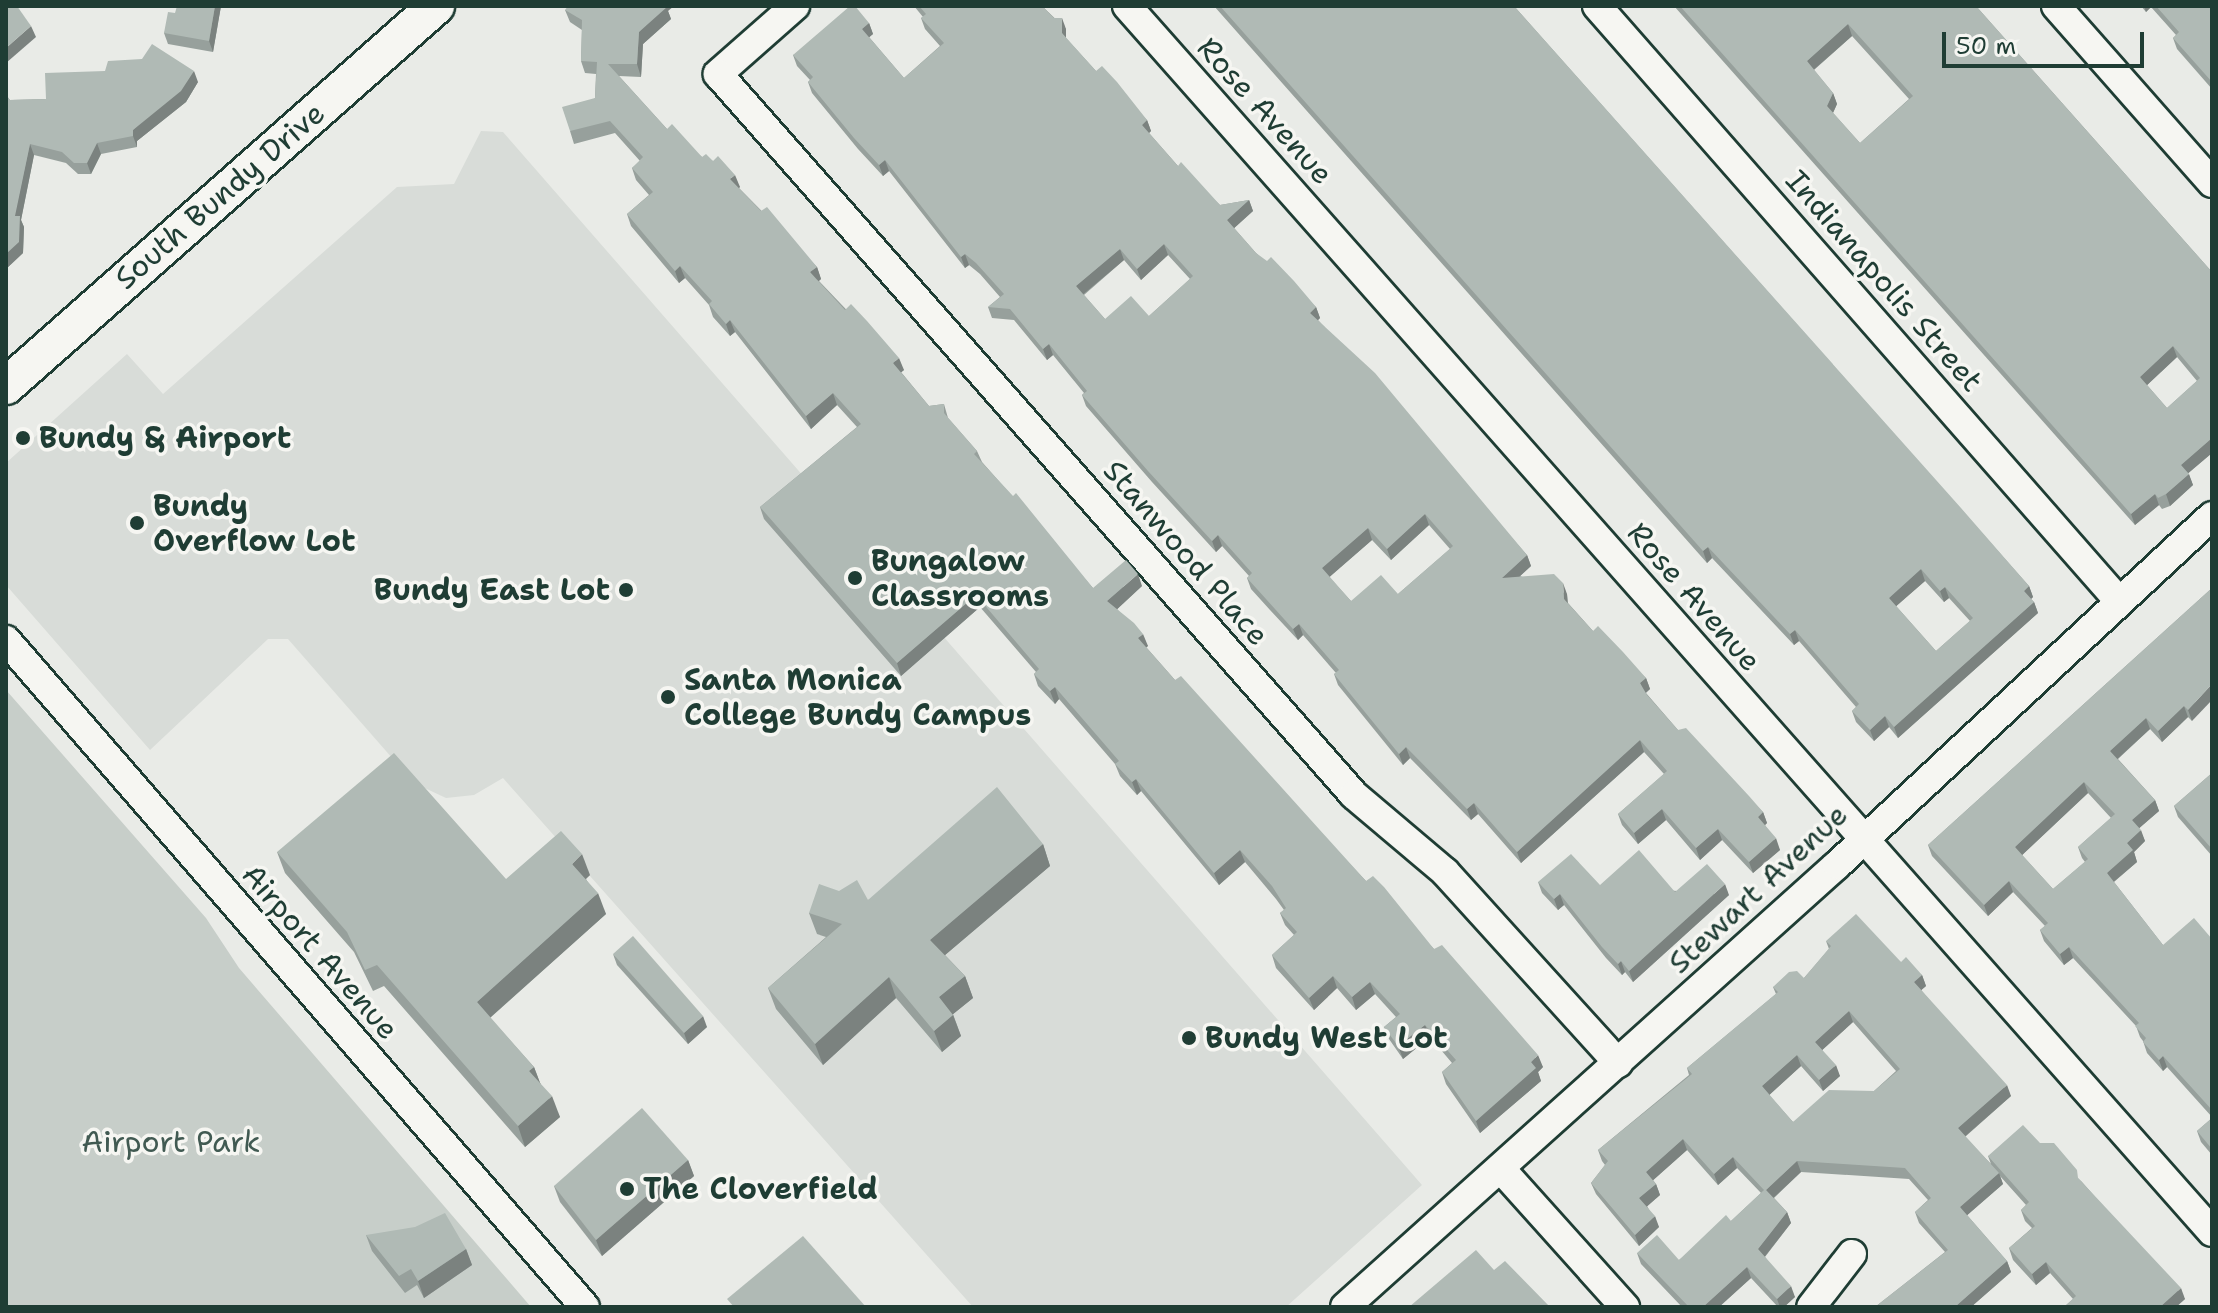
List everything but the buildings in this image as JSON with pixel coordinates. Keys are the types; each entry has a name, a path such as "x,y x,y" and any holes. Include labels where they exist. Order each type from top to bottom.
{"main road":[{"name":"South Bundy Drive","path":"6,386 436,6"}],"street":[{"name":"Stanwood Place","path":"795,6 718,74 1354,795 1445,872 1618,1063"},
{"name":"Rose Avenue","path":"1127,6 2212,1232"},
{"name":"Indianapolis Street","path":"1597,6 2119,601"},
{"path":"2056,6 2212,183"},
{"name":"Stewart Avenue","path":"1345,1307 1618,1063 2212,516"},
{"name":"Airport Avenue","path":"6,640 585,1307"},
{"path":"1501,1169 1625,1307"},
{"path":"1811,1307 1852,1254"}],"shaded area":[{"name":"Santa Monica College Bundy Campus","path":"481,131 503,132 1422,1185 1286,1307 973,1307 503,778 474,795 446,798 414,783 288,639 268,639 150,750 6,585 6,463 127,354 163,394 397,187 454,184"}],"green space":[{"name":"Airport Park","path":"6,690 206,918 239,968 531,1307 6,1307"}],"place":[{"name":"Bundy & Airport","path":"23,438"},
{"name":"Bundy Overflow Lot","path":"137,523"},
{"name":"Bungalow Classrooms","path":"855,578"},
{"name":"Bundy East Lot","path":"626,590"},
{"name":"Santa Monica College Bundy Campus","path":"668,697"},
{"name":"Bundy West Lot","path":"1189,1038"},
{"name":"The Cloverfield","path":"627,1189"}]}
